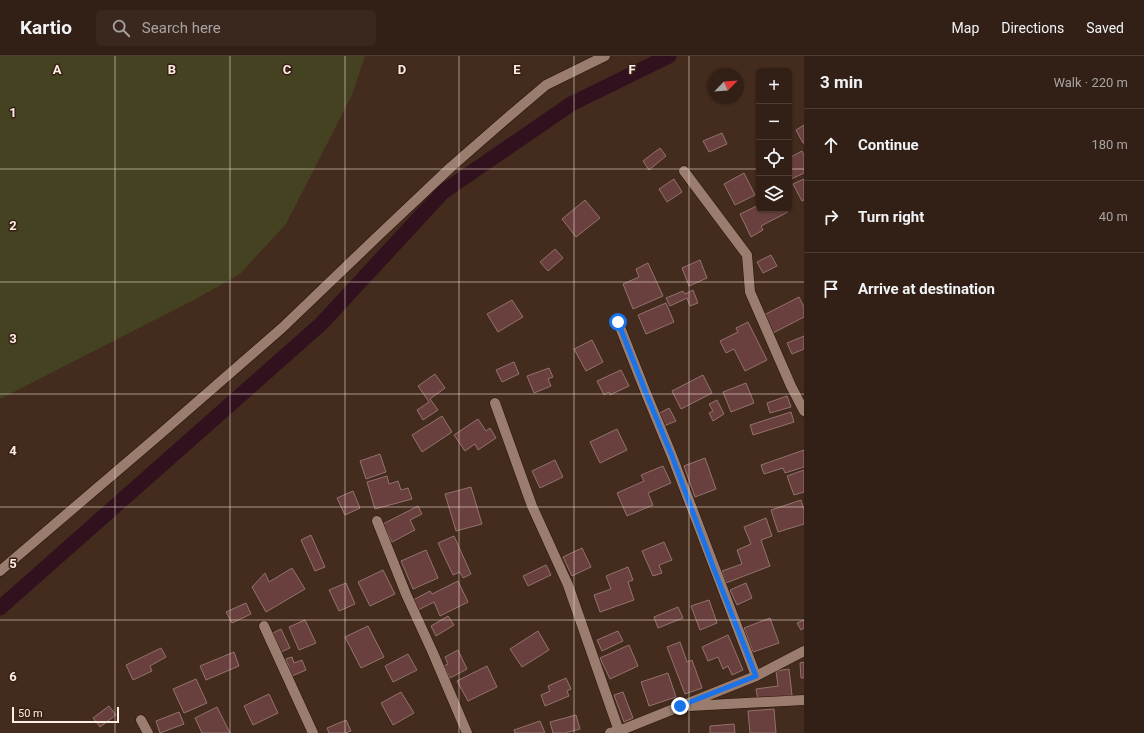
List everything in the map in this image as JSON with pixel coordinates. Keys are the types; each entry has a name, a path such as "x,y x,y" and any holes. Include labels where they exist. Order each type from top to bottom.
{"street":[{"path":"0,571 282,328 378,234 451,167 546,85 606,56"},
{"path":"684,171 747,255 750,292 791,386 804,411"},
{"path":"618,322 672,456 756,676"},
{"path":"495,403 532,506 568,585 615,732 756,676 804,651"},
{"path":"377,521 406,594 467,733"},
{"path":"264,626 313,733"},
{"path":"680,706 804,700"},
{"path":"141,720 148,733"}],"shaded area":[{"path":"0,56 365,56 352,95 286,224 240,274 194,300 0,399"}],"building":[{"path":"804,125 804,143 803,143 796,130"},
{"path":"722,133 727,144 709,152 703,141"},
{"path":"660,148 666,156 649,170 643,161"},
{"path":"802,151 804,155 804,173 792,179 792,176 792,156"},
{"path":"744,173 755,195 735,205 724,184"},
{"path":"674,179 682,192 667,202 659,189"},
{"path":"804,179 804,200 802,201 793,184"},
{"path":"585,200 600,218 576,237 562,219"},
{"path":"756,206 756,212 788,212 761,226 763,230 751,237 740,214"},
{"path":"555,249 563,258 548,271 540,262"},
{"path":"771,255 777,266 763,273 757,262"},
{"path":"700,260 707,278 689,286 682,268"},
{"path":"648,263 663,296 633,309 623,284 639,277 636,269"},
{"path":"693,290 698,303 690,306 687,298 670,306 666,298 683,291 685,294"},
{"path":"799,297 804,307 804,317 773,333 764,315"},
{"path":"512,300 523,317 498,332 487,314"},
{"path":"666,303 674,322 646,334 638,315"},
{"path":"748,322 767,360 745,371 734,349 726,353 720,341 738,332 736,328"},
{"path":"804,336 804,349 792,354 787,343"},
{"path":"592,340 603,362 586,371 574,349"},
{"path":"514,362 519,374 502,382 496,370"},
{"path":"549,368 553,377 548,379 551,386 534,393 527,376"},
{"path":"621,370 629,386 610,395 609,392 604,395 597,381"},
{"path":"435,374 445,388 430,399 438,410 423,420 417,410 429,402 418,386"},
{"path":"703,375 712,393 681,409 672,391"},
{"path":"746,383 754,403 731,412 723,392"},
{"path":"787,396 791,407 770,413 767,403"},
{"path":"717,400 724,414 713,421 709,413 713,411 709,404"},
{"path":"669,408 676,421 664,426 658,414"},
{"path":"791,412 794,422 753,435 750,425"},
{"path":"442,416 452,432 422,452 412,435"},
{"path":"478,419 486,431 490,428 496,438 478,450 475,444 465,451 454,435"},
{"path":"617,429 627,450 600,463 590,442"},
{"path":"804,450 804,467 785,473 783,468 764,474 761,465"},
{"path":"380,454 386,472 366,479 360,461"},
{"path":"705,458 716,489 695,497 684,466"},
{"path":"555,460 563,477 540,488 532,471"},
{"path":"663,466 671,483 648,493 653,505 627,516 617,493 644,481 641,475"},
{"path":"804,470 804,492 794,495 787,476"},
{"path":"387,476 389,484 398,481 401,490 408,488 412,499 375,509 367,482"},
{"path":"471,487 482,524 456,531 445,494"},
{"path":"353,491 360,508 345,515 337,498"},
{"path":"801,500 804,510 804,524 778,532 771,510"},
{"path":"418,506 422,514 410,520 415,530 392,542 383,524"},
{"path":"766,518 772,536 761,540 770,566 726,583 722,571 742,564 737,550 751,544 744,527"},
{"path":"311,535 325,567 315,571 301,540"},
{"path":"454,536 471,574 463,578 460,572 453,575 438,543"},
{"path":"664,542 672,560 659,565 662,573 653,576 642,551"},
{"path":"582,548 591,567 572,576 563,557"},
{"path":"426,550 438,578 413,589 401,561"},
{"path":"546,565 551,575 528,586 523,576"},
{"path":"628,567 633,580 628,582 634,600 600,612 594,595 611,589 606,576"},
{"path":"292,568 305,589 266,612 252,587 265,573 269,582"},
{"path":"383,570 395,594 370,606 358,582"},
{"path":"458,581 468,602 440,616 434,602 418,610 413,600 430,591 432,594"},
{"path":"346,583 355,604 339,611 329,590"},
{"path":"746,583 752,598 737,605 730,590"},
{"path":"709,600 717,623 700,630 691,606"},
{"path":"246,603 251,614 232,623 226,612"},
{"path":"678,607 683,618 658,628 654,617"},
{"path":"448,616 454,625 436,636 431,626"},
{"path":"770,618 779,643 753,652 744,628"},
{"path":"305,620 316,643 299,650 289,627"},
{"path":"804,620 804,628 801,630 797,623"},
{"path":"368,626 384,657 361,668 345,637"},
{"path":"281,629 290,648 281,652 273,633"},
{"path":"538,631 549,650 522,667 510,649"},
{"path":"618,631 623,641 602,651 597,640"},
{"path":"728,635 743,670 732,675 728,666 723,669 718,657 708,661 702,647"},
{"path":"680,642 687,662 692,660 702,688 685,694 667,647"},
{"path":"629,645 638,666 610,679 600,658"},
{"path":"161,648 166,657 150,666 152,671 133,680 126,665"},
{"path":"458,650 467,669 450,678 444,666 448,664 445,657"},
{"path":"234,652 239,666 206,680 200,666"},
{"path":"408,654 417,670 393,682 385,666"},
{"path":"292,657 294,663 302,660 306,670 292,676 286,659"},
{"path":"804,662 804,678 801,678 800,663"},
{"path":"487,666 497,687 468,701 457,681"},
{"path":"789,669 792,695 758,700 756,689 778,686 776,671"},
{"path":"668,673 676,697 649,706 641,682"},
{"path":"566,678 571,689 567,691 569,696 545,706 541,695 550,691 548,686"},
{"path":"196,679 207,703 184,713 173,689"},
{"path":"401,692 414,713 393,725 381,703"},
{"path":"623,692 633,718 624,722 614,695"},
{"path":"269,694 278,713 253,725 244,706"},
{"path":"109,706 116,715 100,727 93,718"},
{"path":"217,707 230,733 202,733 195,718"},
{"path":"774,709 776,733 750,733 748,711"},
{"path":"179,712 184,724 160,733 156,721"},
{"path":"576,715 580,729 565,733 553,733 550,722"},
{"path":"346,720 351,731 345,733 329,733 327,728"},
{"path":"540,721 545,733 515,733 514,730"},
{"path":"734,724 735,733 710,733 710,726"}],"waterway":[{"path":"0,608 321,324 443,192 571,104 669,56"}],"route":[{"path":"618,322 672,456 756,676 680,706"}]}
